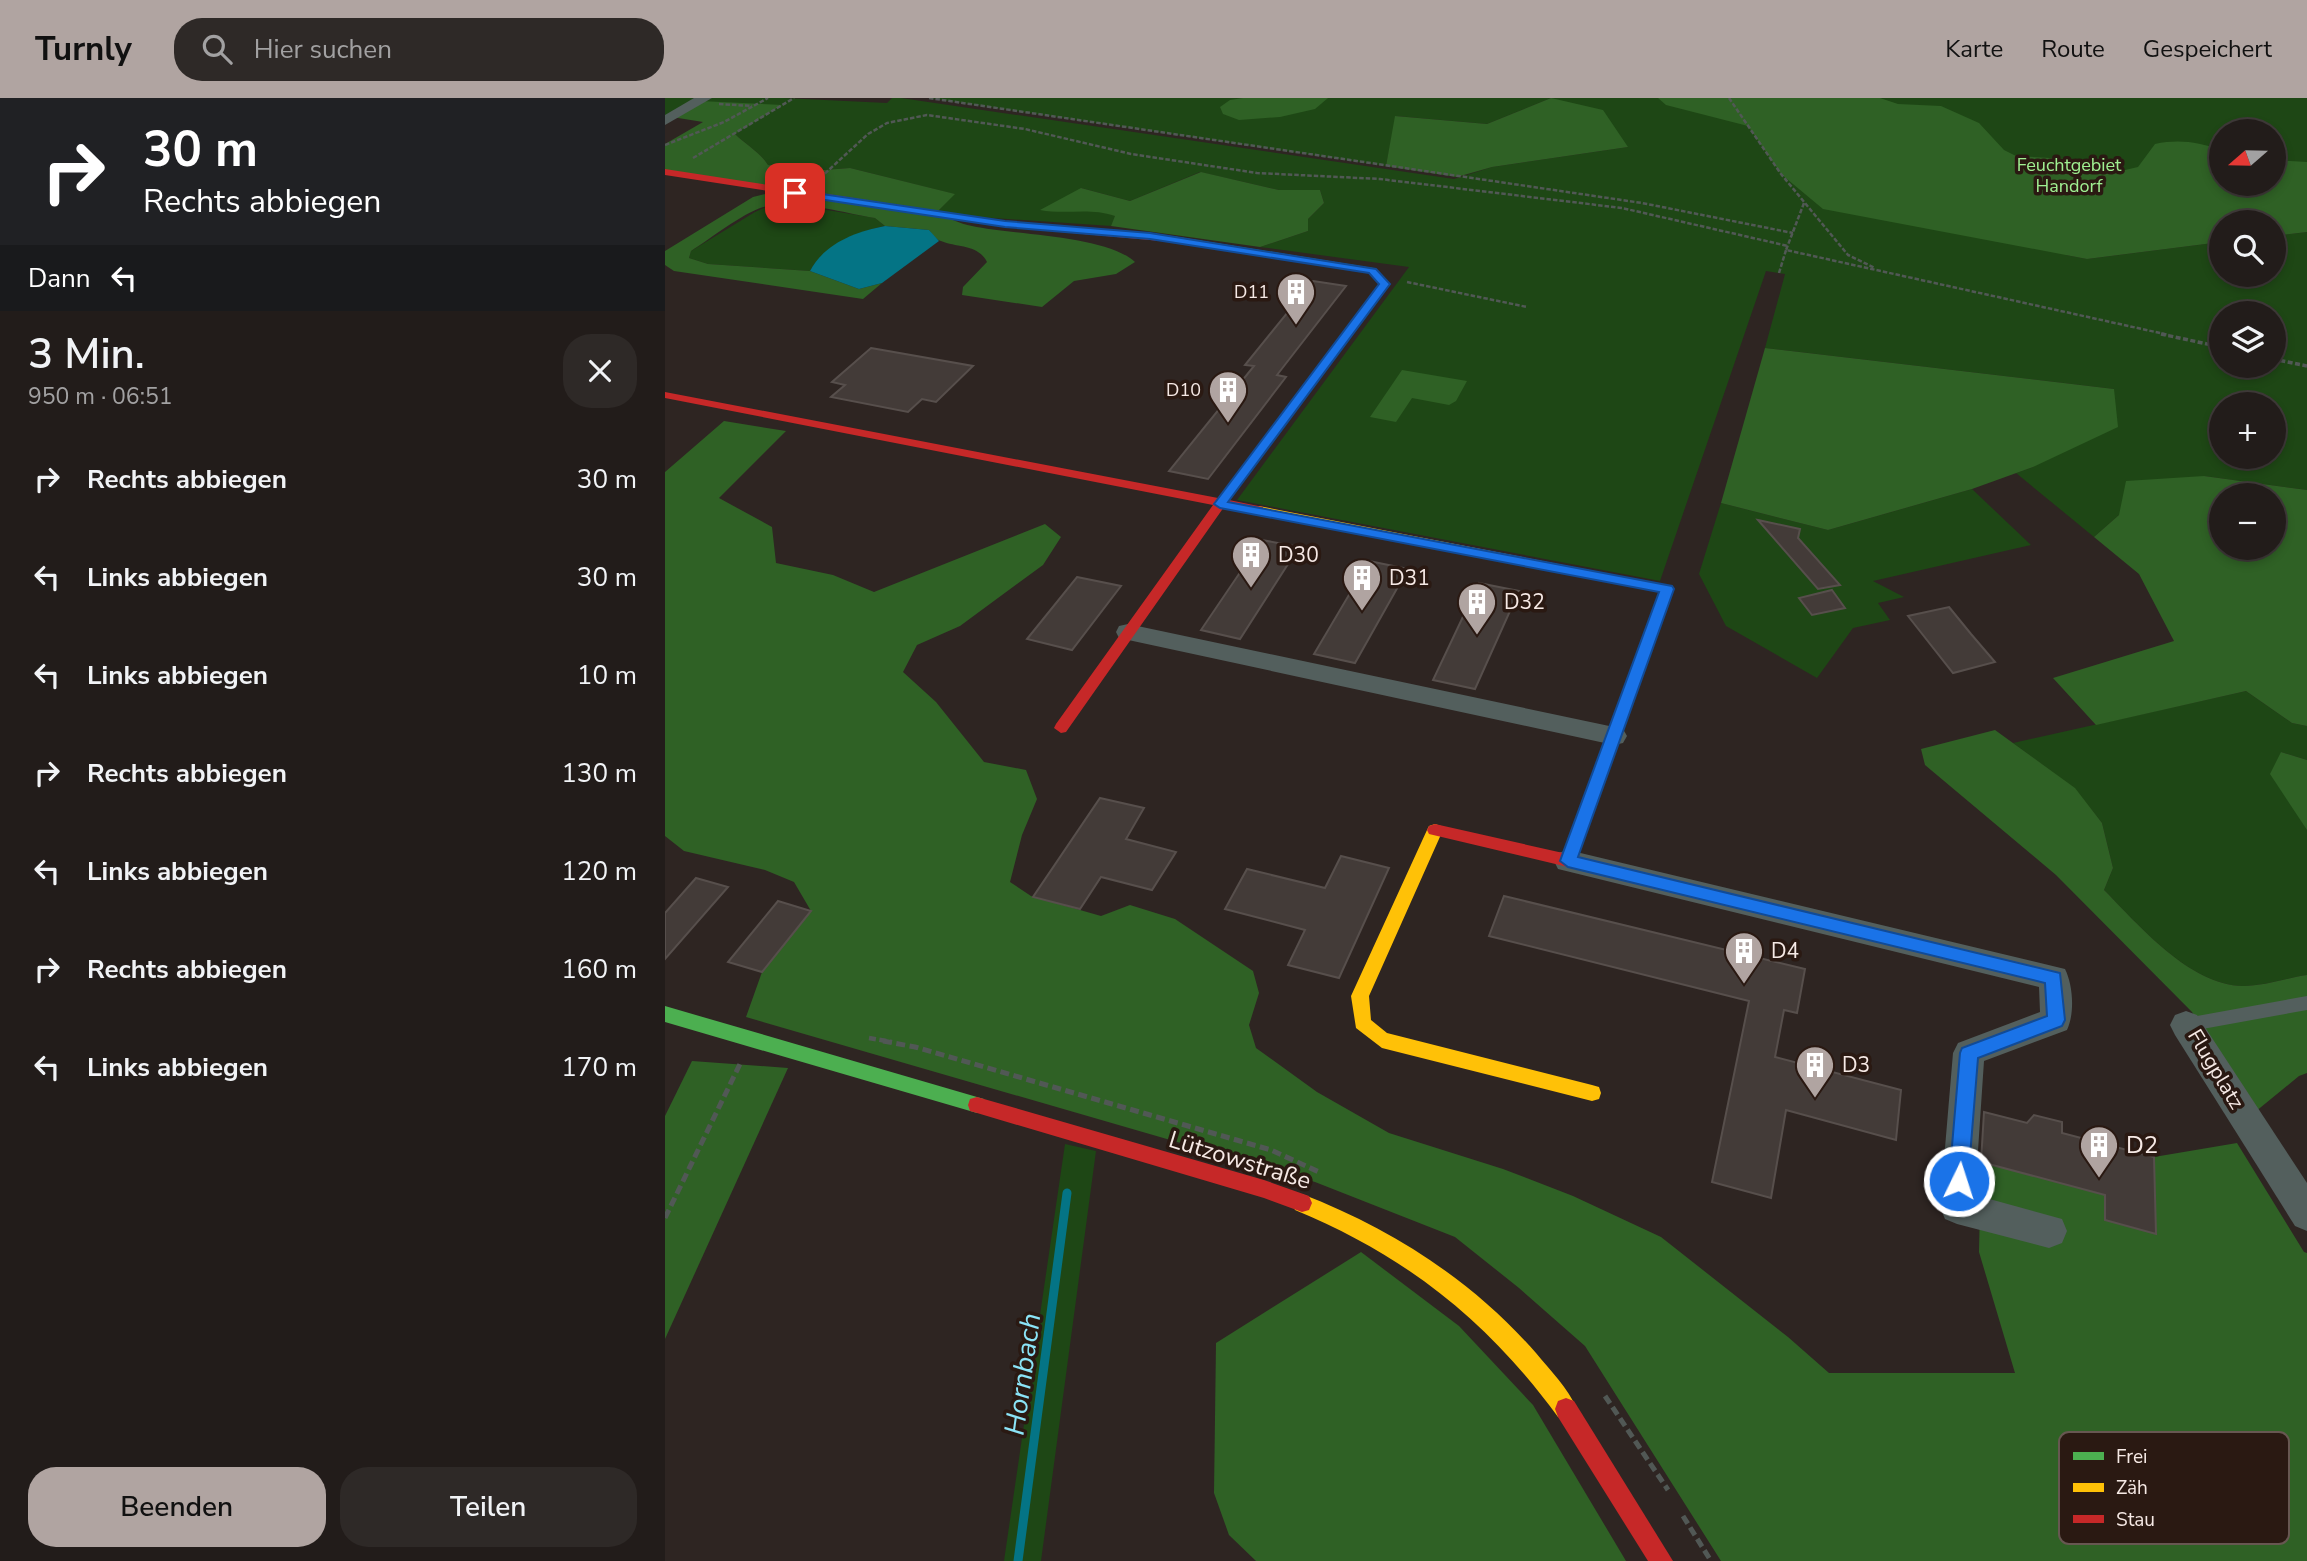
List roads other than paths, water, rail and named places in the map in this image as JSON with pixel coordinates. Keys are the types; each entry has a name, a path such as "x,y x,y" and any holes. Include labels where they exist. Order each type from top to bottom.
{"street":[{"path":"665,121 701,100"},
{"path":"666,172 1005,224 1150,236 1373,271 1384,284 1220,504 1061,728"},
{"path":"665,395 1667,589 1568,861"},
{"path":"1128,632 1614,736"},
{"path":"1592,1093 1382,1041 1362,1023 1360,996 1434,830 2054,978 2056,1020 1969,1053 1957,1207 2049,1231"},
{"name":"Lützowstraße","path":"665,1014 1264,1189 1342,1218 1381,1238 1428,1268 1480,1311 1553,1391 1661,1561"},
{"name":"Flugplatz","path":"2186,1025 2307,1214"}],"lane":[{"name":"Flugplatz","path":"2186,1025 2307,1003"}],"water":[{"path":"885,226 929,230 939,241 882,283 859,289 810,271 824,253 842,240"}],"waterway":[{"name":"Hornbach","path":"1018,1561 1067,1193"}],"place":[{"name":"D11","path":"1296,326"},
{"name":"D10","path":"1228,424"},
{"name":"D30","path":"1251,589"},
{"name":"D31","path":"1362,612"},
{"name":"D32","path":"1477,636"},
{"name":"D4","path":"1744,985"},
{"name":"D3","path":"1815,1099"},
{"name":"D2","path":"2099,1179"}],"park label":[{"name":"Feuchtgebiet Handorf","path":"2069,175"}]}
